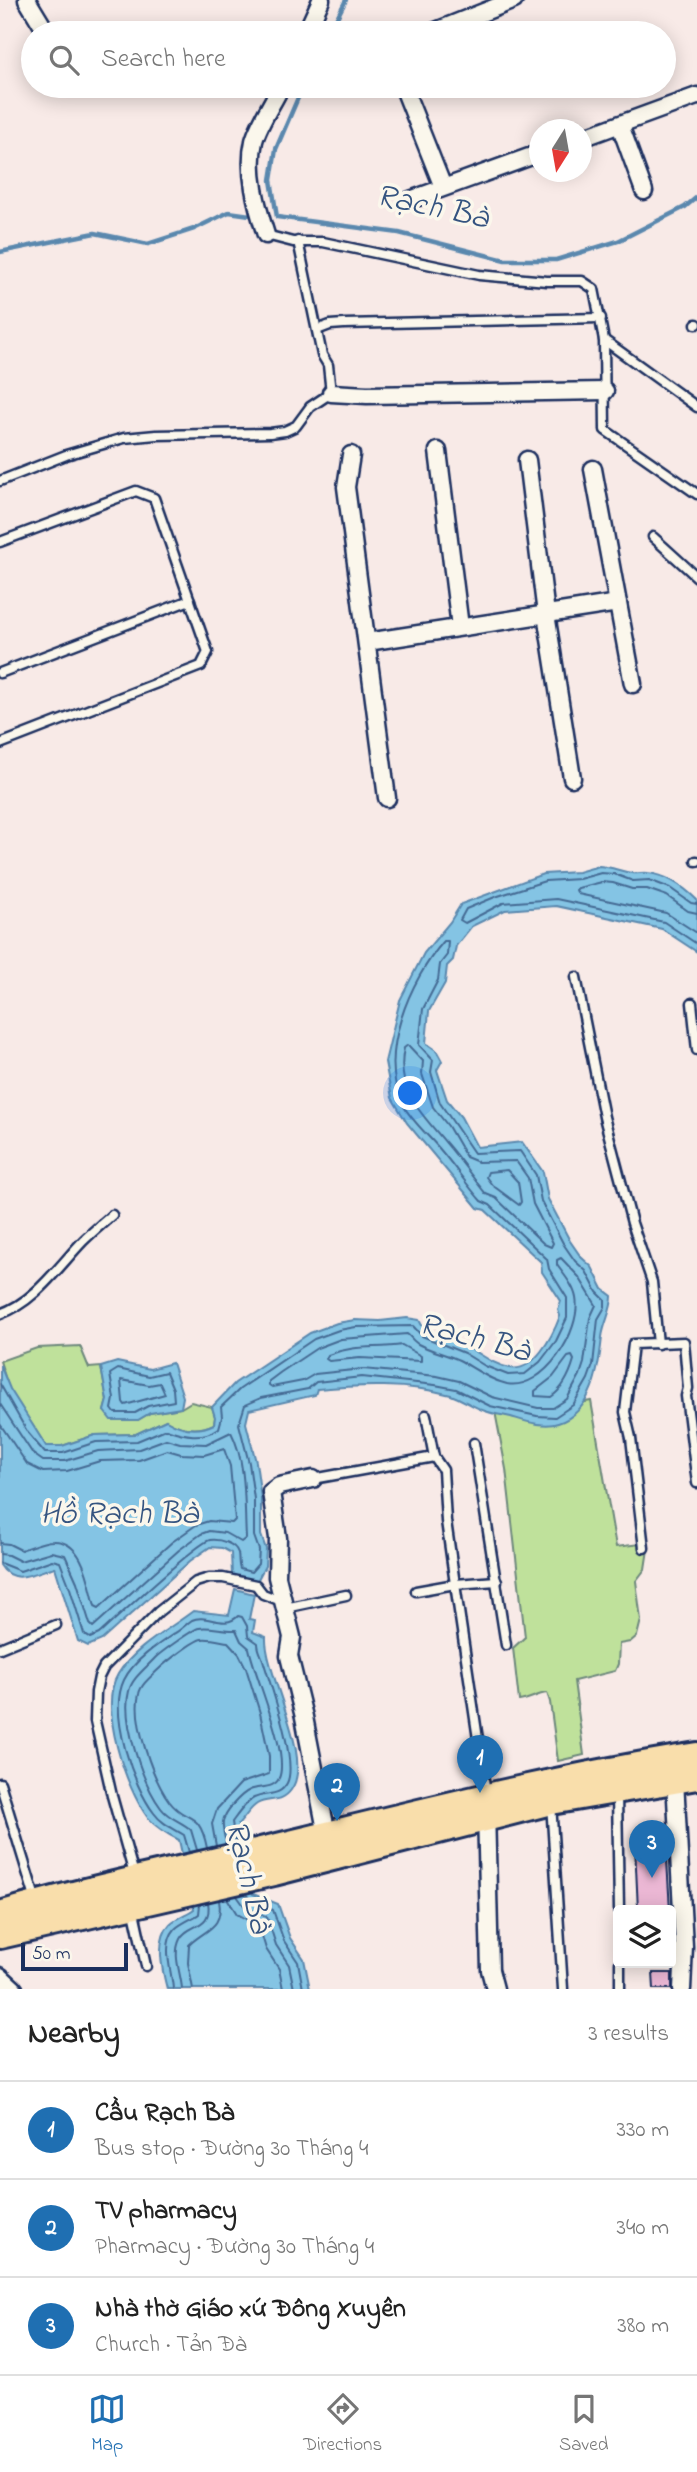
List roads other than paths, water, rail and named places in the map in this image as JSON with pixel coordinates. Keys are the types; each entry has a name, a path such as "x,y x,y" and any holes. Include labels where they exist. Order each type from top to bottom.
{"main road":[{"path":"266,1862 327,1835 642,1774 697,1756"},
{"path":"0,1915 40,1914 266,1862 486,1806 551,1801 617,1788 642,1774 686,1778"},
{"path":"0,1935 40,1914"}],"street":[{"path":"27,0 40,21"},
{"path":"311,21 321,0"},
{"path":"461,21 514,0"},
{"path":"592,135 697,96"},
{"path":"266,235 257,209 254,142 275,98"},
{"path":"409,98 443,187"},
{"path":"620,125 644,191"},
{"path":"410,200 529,157"},
{"path":"331,393 367,395 605,391"},
{"path":"438,451 460,627"},
{"path":"351,455 346,486 387,798"},
{"path":"527,460 546,614 572,778"},
{"path":"593,469 634,684"},
{"path":"367,642 618,603"},
{"path":"313,1479 279,1486 271,1493 278,1538 277,1577 292,1637 289,1656 327,1835"},
{"path":"682,1989 686,1778"},
{"path":"486,1806 490,1970 495,1989"},
{"path":"0,1976 14,1989"}],"lane":[{"path":"266,235 323,242 479,275 582,281 594,289 601,318 604,340 605,430 697,494"},
{"path":"0,481 66,454 124,438 270,433 296,426 310,407 331,393 328,365 322,355 298,241"},
{"path":"317,330 330,324 601,318"},
{"path":"604,340 697,407"},
{"path":"0,542 136,491 154,498 208,652 201,666 0,744"},
{"path":"653,537 697,578"},
{"path":"0,673 190,600"},
{"path":"576,977 604,1117 632,1223 652,1282 658,1344"},
{"path":"692,1003 697,1050"},
{"path":"0,1314 19,1307 112,1215"},
{"path":"644,1548 631,1438 625,1412 633,1344 684,1342 692,1388 686,1396 697,1483"},
{"path":"426,1415 434,1457 443,1470 455,1584 486,1806"},
{"path":"474,1443 506,1646"},
{"path":"313,1479 434,1457"},
{"path":"146,1966 145,1889 96,1728 94,1709 99,1677 104,1667 181,1593 196,1582 209,1578 231,1579 256,1585 263,1594 285,1605 346,1595"},
{"path":"416,1591 455,1584 497,1581"},
{"path":"0,1647 56,1625"},
{"path":"0,1783 40,1914"},
{"path":"617,1788 619,1905"},
{"path":"551,1801 563,1989"},
{"path":"620,1968 621,1989"}],"water":[{"name":"Hồ Rạch Bà","path":"599,866 662,876 692,895 697,900 697,952 662,929 556,906 505,910 472,926 456,946 453,960 447,966 445,983 429,1011 426,1043 436,1050 442,1061 437,1070 447,1100 461,1117 477,1147 522,1142 543,1172 548,1199 570,1241 592,1267 603,1289 612,1296 599,1362 587,1399 570,1417 547,1425 488,1412 451,1395 401,1387 317,1389 315,1395 249,1410 246,1423 256,1462 261,1498 261,1535 266,1549 265,1566 257,1581 232,1575 231,1553 222,1548 210,1547 190,1561 102,1640 88,1646 78,1641 55,1567 18,1577 5,1572 0,1565 0,1365 10,1389 46,1446 62,1446 95,1435 136,1434 166,1420 190,1428 214,1424 212,1407 235,1383 310,1333 337,1323 407,1318 419,1320 428,1331 510,1368 527,1365 541,1351 560,1316 558,1310 561,1301 542,1272 541,1262 485,1210 478,1208 407,1123 392,1098 385,1062 400,1000 424,953 461,904 543,874 578,872"},
{"path":"117,1362 150,1369 172,1363 183,1397 181,1408 150,1413 138,1420 111,1420 104,1411 107,1400 101,1367"},
{"path":"235,1589 254,1594 249,1619 255,1620 253,1632 266,1637 267,1653 287,1715 297,1758 297,1776 291,1790 279,1799 257,1804 238,1825 253,1894 278,1904 290,1938 304,1959 310,1989 167,1989 161,1955 162,1938 170,1924 194,1909 179,1840 148,1818 131,1788 117,1748 111,1706 113,1688 125,1664 143,1647 193,1611 229,1615"}],"waterway":[{"name":"Rạch Bà","path":"335,21 346,0"},
{"name":"Rạch Bà","path":"298,98 276,149 271,180 277,217 399,233 505,260 556,260 618,241 685,207 697,197"},
{"path":"0,252 95,233 148,244 194,229 229,212 250,215"}],"place":[{"name":"Cầu Rạch Bà","path":"480,1793"},
{"name":"TV pharmacy","path":"337,1821"},
{"name":"Nhà thờ Giáo xứ Đông Xuyên","path":"652,1878"}]}
